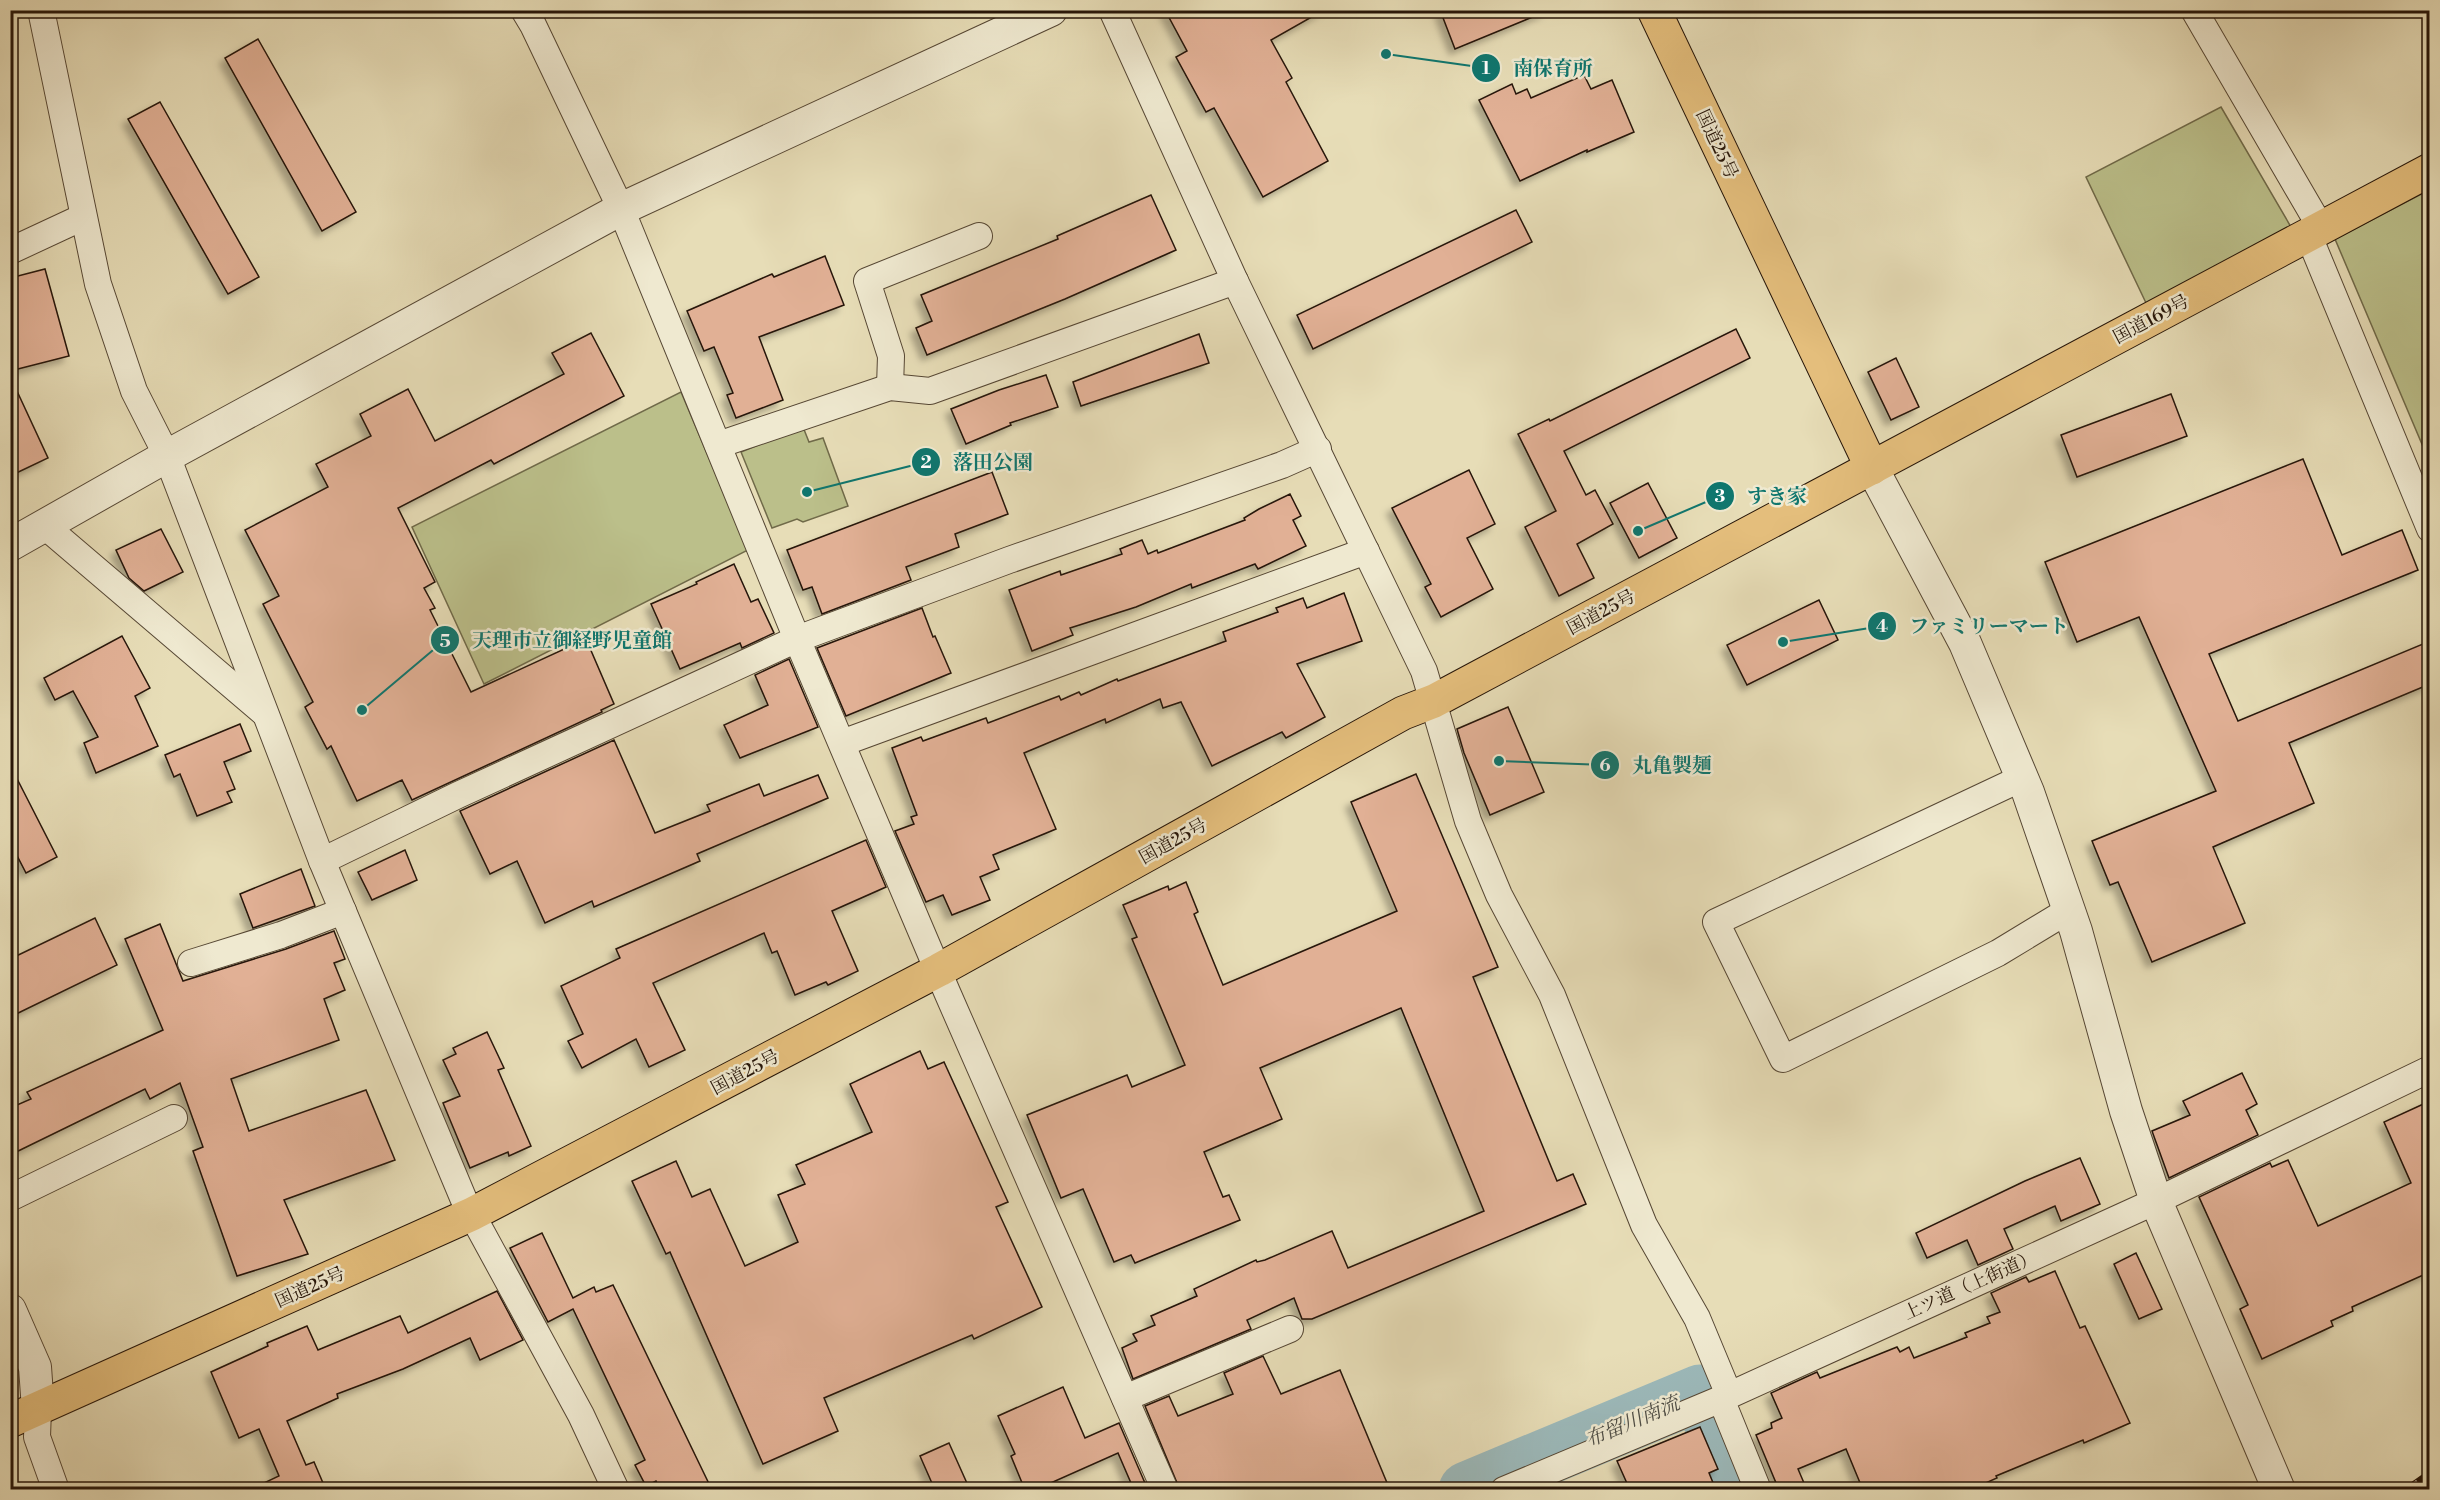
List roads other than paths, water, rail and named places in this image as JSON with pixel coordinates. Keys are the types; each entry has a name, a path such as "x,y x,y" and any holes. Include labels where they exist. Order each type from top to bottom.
{"highway":[{"name":"国道25号","path":"24,1415 472,1214 939,970 1403,713 1434,701 1872,468 1654,10"},
{"name":"国道169号","path":"1872,468 2430,170"}],"street":[{"path":"41,10 98,284 134,391 167,456 322,861 464,1200 581,1415 616,1490"},
{"path":"524,10 621,209 797,639 1165,1490"},
{"path":"13,538 45,526 167,456 621,209 1051,10"},
{"path":"1112,10 1234,281 1424,671 1468,821 1499,895 1552,995 1644,1226 1697,1318 1758,1490"},
{"path":"2194,10 2315,231 2430,529"},
{"path":"10,251 83,217"},
{"path":"890,387 891,356 867,281 979,236"},
{"path":"718,445 890,387 930,391 1234,281"},
{"path":"322,861 469,790 797,639 1020,556 1282,465 1318,450"},
{"path":"1872,468 1965,643 2022,778 2069,910 2126,1111 2156,1201 2279,1490"},
{"path":"45,526 265,714"},
{"path":"842,743 1366,551"},
{"path":"2022,778 1716,922 1783,1059 1998,953 2069,910"},
{"path":"191,963 343,911"},
{"name":"上ツ道（上街道）","path":"1504,1490 1725,1397 2156,1201 2430,1069"},
{"path":"10,1198 174,1119"},
{"path":"10,1310 35,1367 24,1415 37,1437 56,1490"},
{"path":"1125,1398 1290,1329"}],"waterway":[{"name":"布留川南流","path":"1467,1490 1700,1393 1740,1490"}],"railway":[{"path":"2406,1490 2430,1473"}],"place":[{"name":"南保育所","path":"1386,54"},
{"name":"落田公園","path":"807,492"},
{"name":"すき家","path":"1638,531"},
{"name":"ファミリーマート","path":"1783,642"},
{"name":"天理市立御経野児童館","path":"362,710"},
{"name":"丸亀製麺","path":"1499,761"}]}
